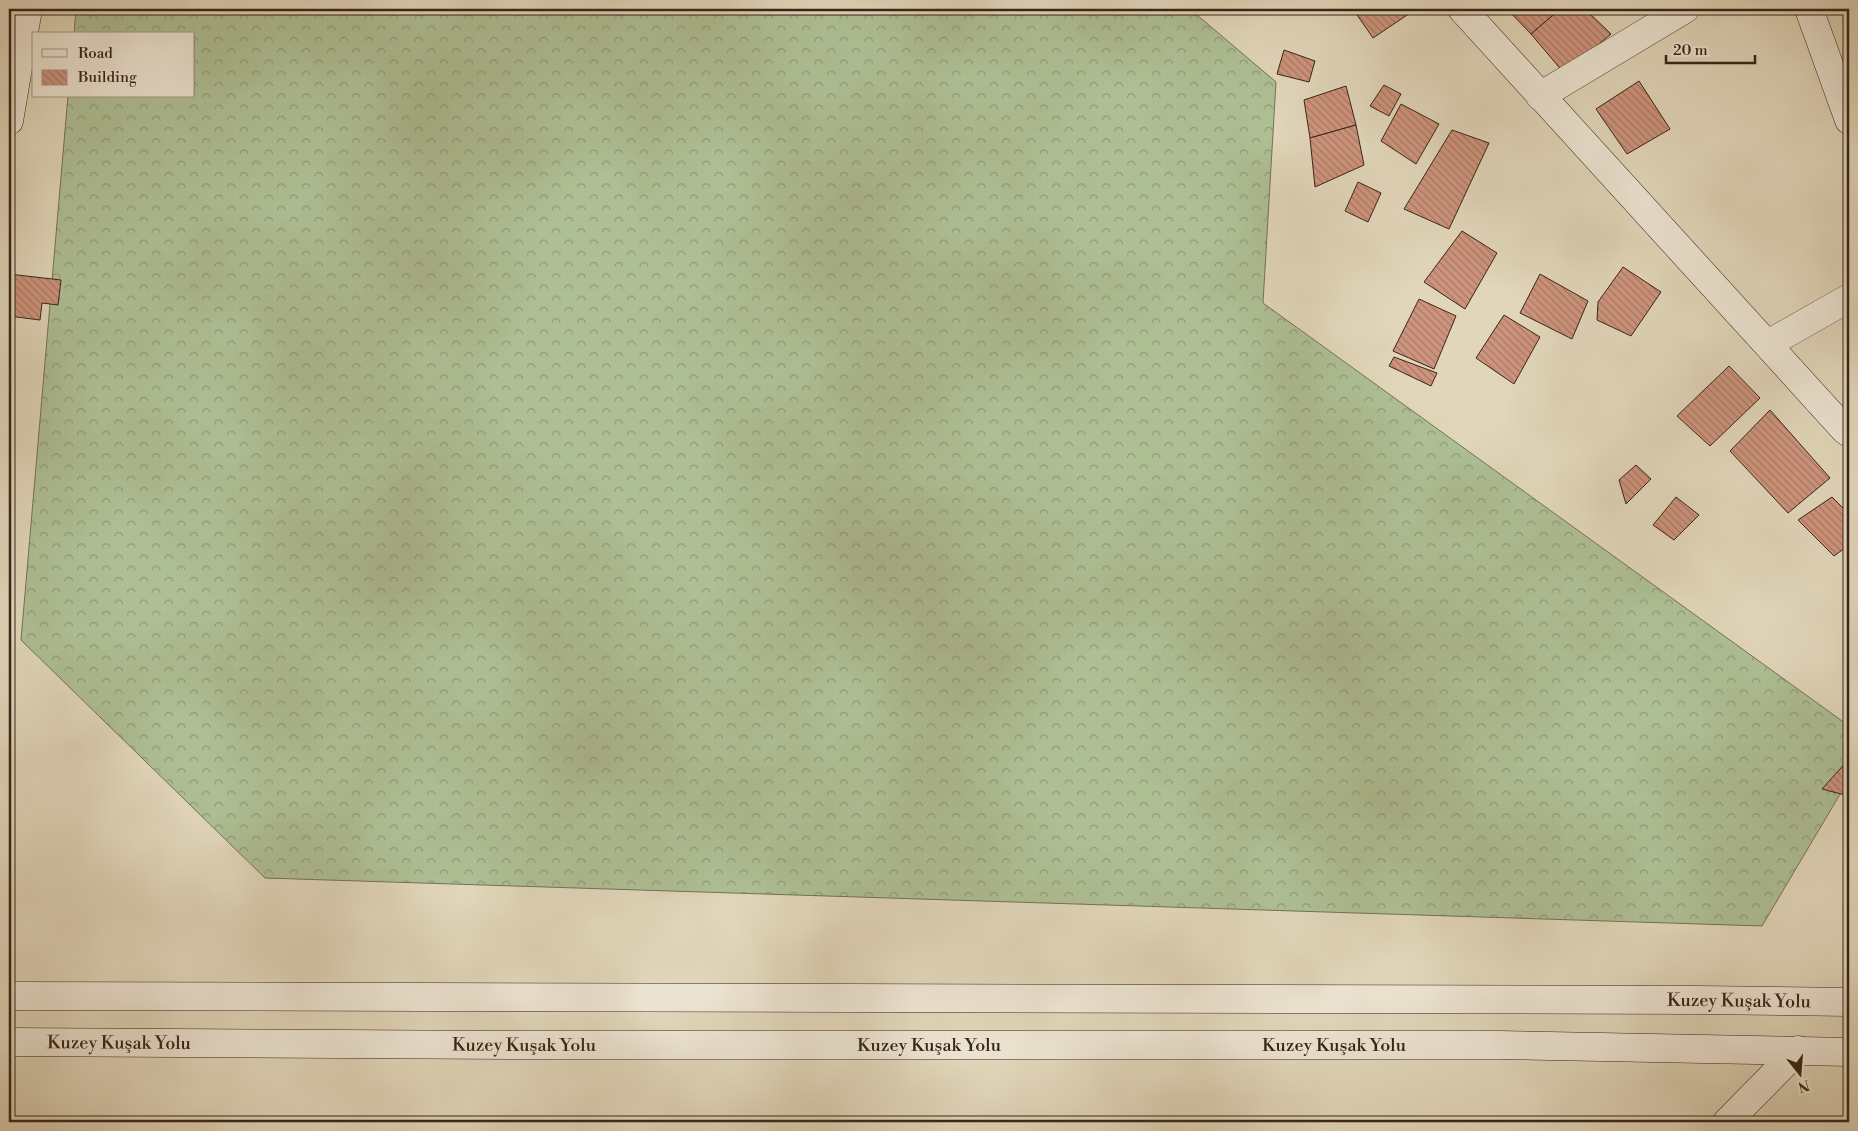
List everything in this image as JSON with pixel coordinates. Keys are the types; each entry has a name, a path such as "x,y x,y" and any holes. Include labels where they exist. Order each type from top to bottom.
{"main road":[{"path":"9,121 28,9"},
{"path":"1462,9 1849,433"},
{"path":"1540,96 1685,9"},
{"path":"1809,9 1849,120"},
{"path":"1768,344 1849,298"},
{"name":"Kuzey Kuşak Yolu","path":"9,996 1849,1002"},
{"name":"Kuzey Kuşak Yolu","path":"9,1042 522,1045 1499,1045 1849,1052"},
{"path":"1727,1122 1798,1050"}],"green space":[{"path":"76,9 1190,9 1276,82 1263,303 1849,726 1849,779 1762,926 265,878 21,640 68,98 195,98 195,32 74,32"}],"building":[{"path":"1353,9 1416,9 1373,38"},
{"path":"1507,9 1560,9 1531,34"},
{"path":"1560,9 1585,9 1611,34 1564,73 1531,34"},
{"path":"1284,50 1315,61 1309,82 1277,74"},
{"path":"1639,81 1670,129 1627,154 1596,109"},
{"path":"1384,85 1401,94 1389,116 1370,106"},
{"path":"1346,86 1356,125 1310,138 1304,100"},
{"path":"1401,104 1439,124 1416,164 1381,141"},
{"path":"1356,125 1364,165 1315,187 1310,138"},
{"path":"1452,130 1489,143 1449,229 1404,209"},
{"path":"1358,182 1381,193 1368,222 1345,211"},
{"path":"1462,231 1497,253 1465,309 1424,282"},
{"path":"1623,267 1661,292 1631,336 1597,320 1598,302"},
{"path":"9,274 61,280 58,305 42,303 40,320 9,316"},
{"path":"1540,274 1588,301 1572,339 1520,313"},
{"path":"1419,299 1456,316 1434,369 1393,351"},
{"path":"1504,315 1540,337 1514,384 1476,358"},
{"path":"1394,357 1437,373 1431,386 1389,366"},
{"path":"1729,366 1760,398 1710,446 1677,416"},
{"path":"1770,410 1830,478 1788,513 1730,451"},
{"path":"1636,465 1651,479 1626,504 1619,480"},
{"path":"1676,497 1699,515 1674,540 1653,525"},
{"path":"1832,497 1849,514 1849,545 1834,556 1798,520"},
{"path":"1849,759 1849,796 1822,789"}]}
